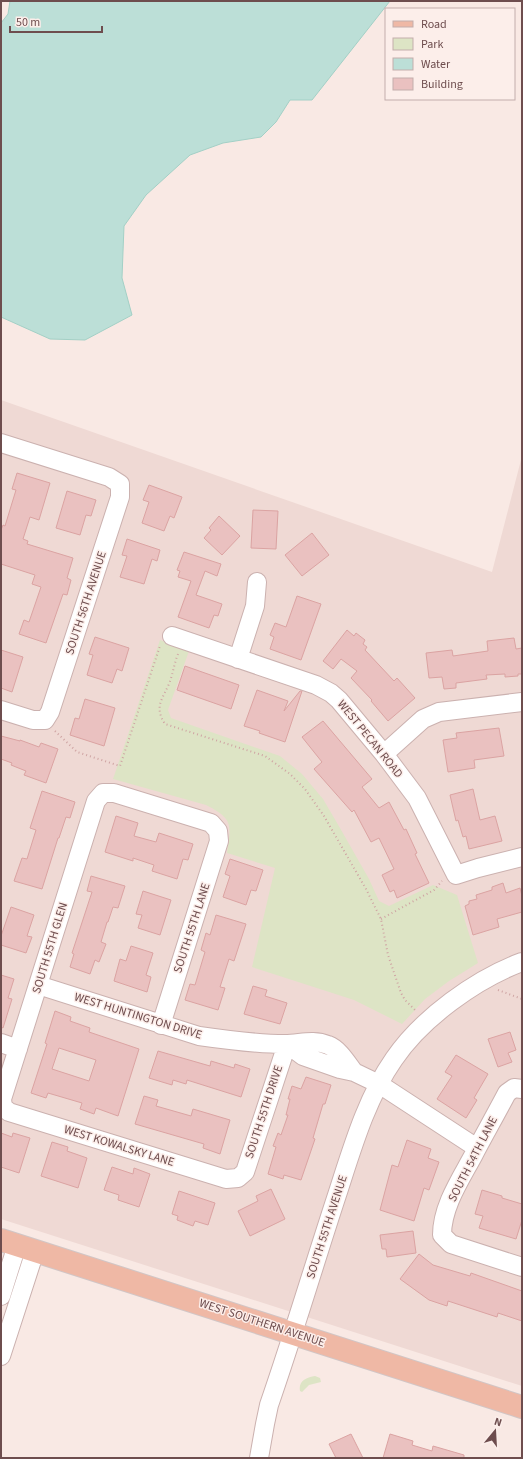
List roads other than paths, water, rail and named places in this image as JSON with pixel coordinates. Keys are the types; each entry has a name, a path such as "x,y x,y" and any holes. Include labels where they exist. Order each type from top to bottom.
{"main road":[{"name":"WEST SOUTHERN AVENUE","path":"18,1245 522,1407"}],"street":[{"name":"SOUTH 56TH AVENUE","path":"1,710 33,720 45,720 50,712 120,497 120,484 109,477 2,448"},
{"path":"238,659 255,606 257,582"},
{"name":"WEST PECAN ROAD","path":"172,640 238,659 316,685 331,693 339,700 384,754 417,798 456,875 522,857"},
{"path":"384,754 423,719 439,712 522,702"},
{"name":"SOUTH 55TH LANE","path":"104,792 114,793 211,824 218,831 219,841 161,1025"},
{"name":"SOUTH 55TH GLEN","path":"3,1107 2,1099 96,801 104,792"},
{"name":"SOUTH 55TH AVENUE","path":"260,1458 269,1405 357,1134 379,1084 394,1059 411,1037 430,1019 483,981 509,966 522,962"},
{"name":"WEST HUNTINGTON DRIVE","path":"38,986 161,1025 206,1037 226,1040 287,1044 301,1042 321,1043 330,1046 342,1056 354,1072"},
{"path":"315,1060 321,1043"},
{"path":"1,1044 18,1049"},
{"name":"WEST HUNTINGTON DRIVE","path":"287,1044 304,1056 354,1072 379,1084 477,1148"},
{"name":"SOUTH 55TH DRIVE","path":"238,1178 245,1172 287,1044"},
{"name":"SOUTH 54TH LANE","path":"518,1089 507,1093 456,1187 442,1223 442,1235 451,1244 522,1267"},
{"name":"WEST KOWALSKY LANE","path":"3,1107 9,1112 226,1179 238,1178"},
{"path":"1,1296 18,1245"},
{"path":"1,1356 18,1245"}],"water":[{"path":"10,1 390,1 312,100 290,100 276,122 261,137 223,143 190,155 146,195 124,226 122,278 132,315 85,340 50,339 1,317 1,23 8,14"}]}
